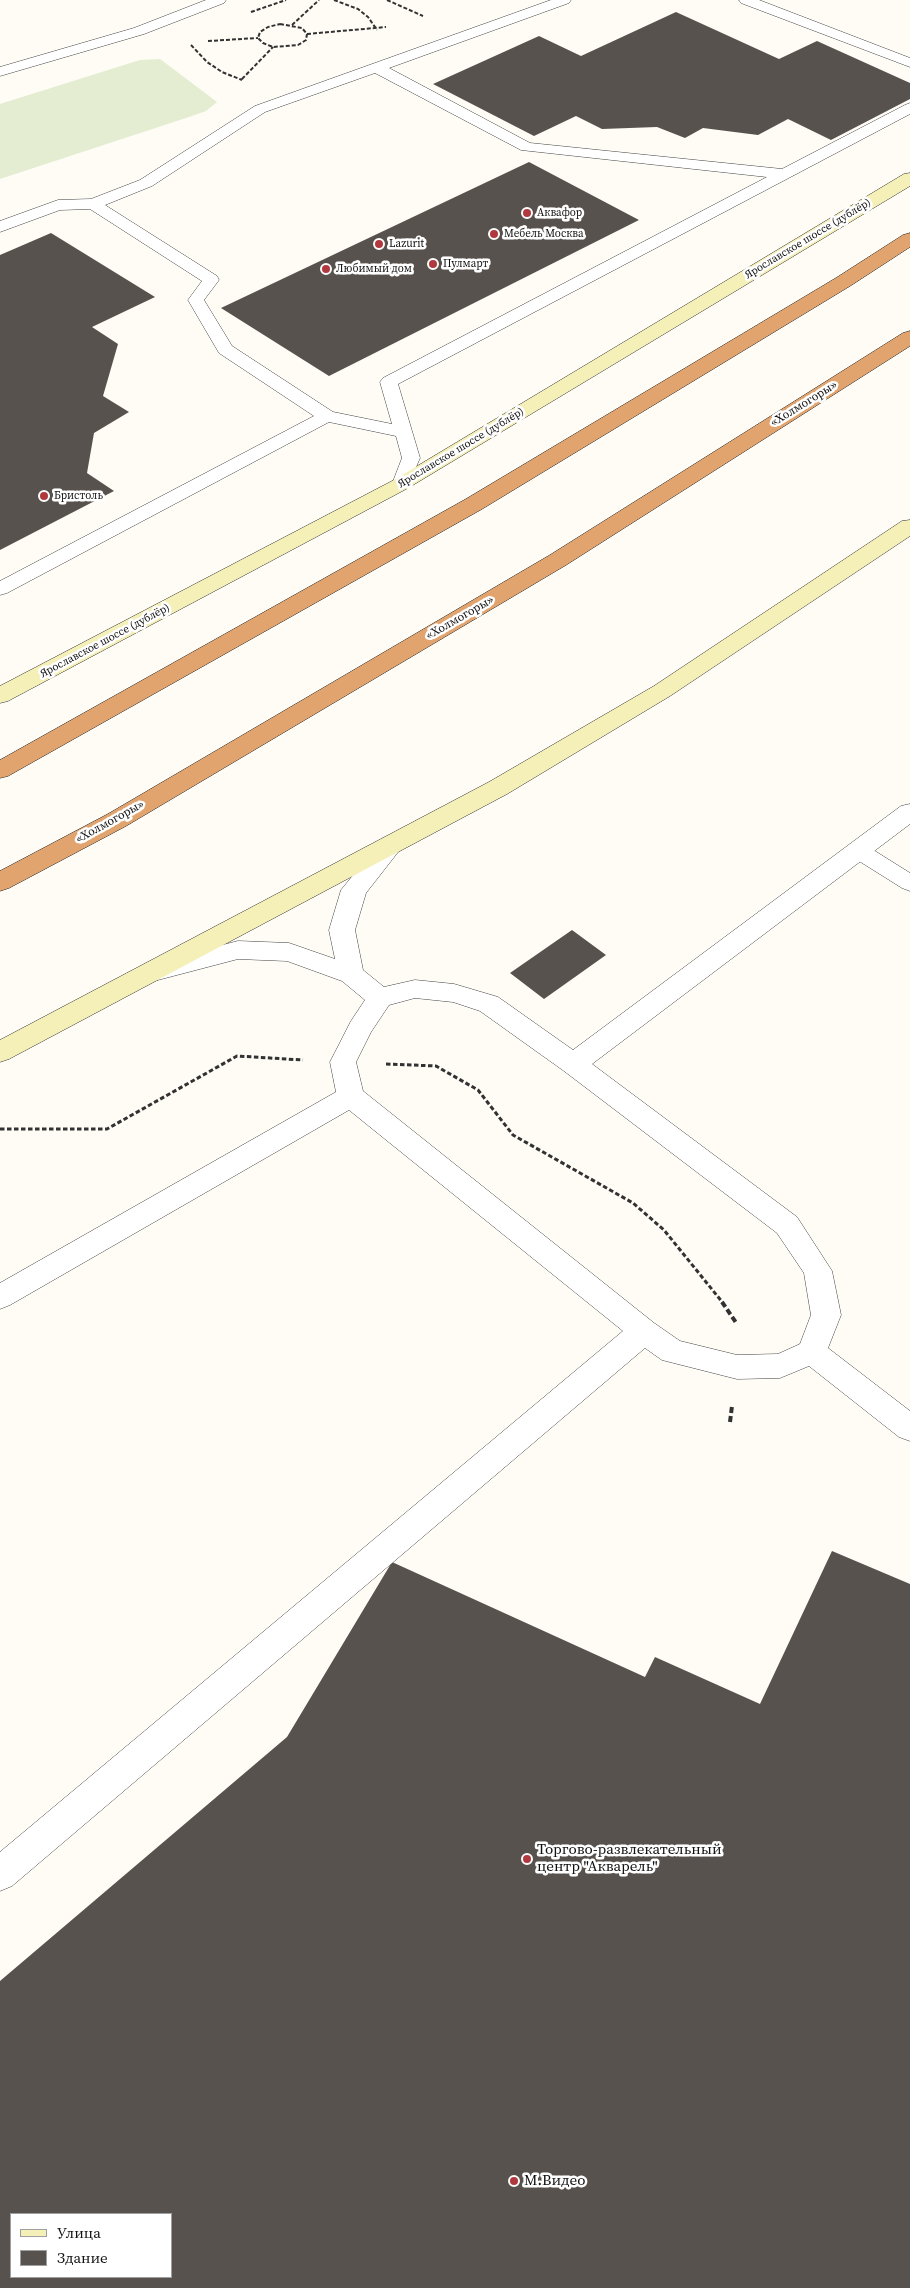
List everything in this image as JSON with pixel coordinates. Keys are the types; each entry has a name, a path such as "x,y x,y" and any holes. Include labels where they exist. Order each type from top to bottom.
{"highway":[{"path":"0,770 474,504 843,282 910,239"},
{"name":"«Холмогоры»","path":"0,882 117,820 558,560 910,337"}],"street":[{"name":"Ярославское шоссе (дублёр)","path":"0,696 401,484 910,178"},
{"path":"0,1052 390,847 498,788 662,691 910,526"},
{"path":"573,1064 910,812"},
{"path":"351,974 342,930 354,890 390,847"},
{"path":"149,973 238,950 289,952 351,974 380,998"},
{"path":"415,989 454,993 489,1004 573,1064 786,1225 818,1271 826,1315 812,1352 780,1366 737,1367 672,1351 644,1331 351,1096 343,1062 360,1028 380,998 415,989"},
{"path":"0,1297 351,1096"},
{"path":"0,1874 644,1331"},
{"path":"812,1352 910,1428"}],"lane":[{"path":"0,72 140,31 218,0"},
{"path":"0,227 58,205 93,204 146,183 260,109 564,0"},
{"path":"746,0 910,63"},
{"path":"376,67 526,147 787,174"},
{"path":"401,484 411,458 389,382 910,108"},
{"path":"93,204 211,280 196,300 225,349 327,416 404,432"},
{"path":"0,589 327,416"},
{"path":"859,851 910,883"}],"path":[{"path":"250,12 286,0"},
{"path":"292,25 319,0"},
{"path":"334,0 358,9 368,17 379,35"},
{"path":"292,25 302,28 307,34 306,40 298,45 272,47 262,43 258,38 260,32 268,27 292,25"},
{"path":"307,34 394,26"},
{"path":"249,81 222,72 197,54 190,43 258,38"},
{"path":"242,80 272,47"}],"green space":[{"path":"160,59 217,102 206,111 0,179 0,104 140,60"}],"building":[{"path":"676,12 779,59 817,41 910,83 910,99 831,140 788,119 758,135 703,128 685,138 657,127 602,129 576,116 534,136 433,84 539,36 581,56"},
{"name":"Пулмарт","path":"529,162 639,220 329,376 221,308"},
{"path":"51,233 155,297 92,327 118,344 103,396 129,412 94,433 87,473 114,491 0,550 0,255"},
{"path":"572,930 606,955 544,999 510,973"},
{"name":"Торгово-развлекательный центр \"Акварель\"","path":"832,1551 910,1584 910,2288 0,2288 0,1981 287,1737 392,1562 645,1677 655,1657 760,1704"}],"place":[{"name":"Аквафор","path":"527,213"},
{"name":"Мебель Москва","path":"494,234"},
{"name":"Lazurit","path":"379,244"},
{"name":"Пулмарт","path":"433,264"},
{"name":"Любимый дом","path":"326,269"},
{"name":"Бристоль","path":"44,496"},
{"name":"Торгово-развлекательный центр \"Акварель\"","path":"527,1859"},
{"name":"М.Видео","path":"514,2181"}]}
